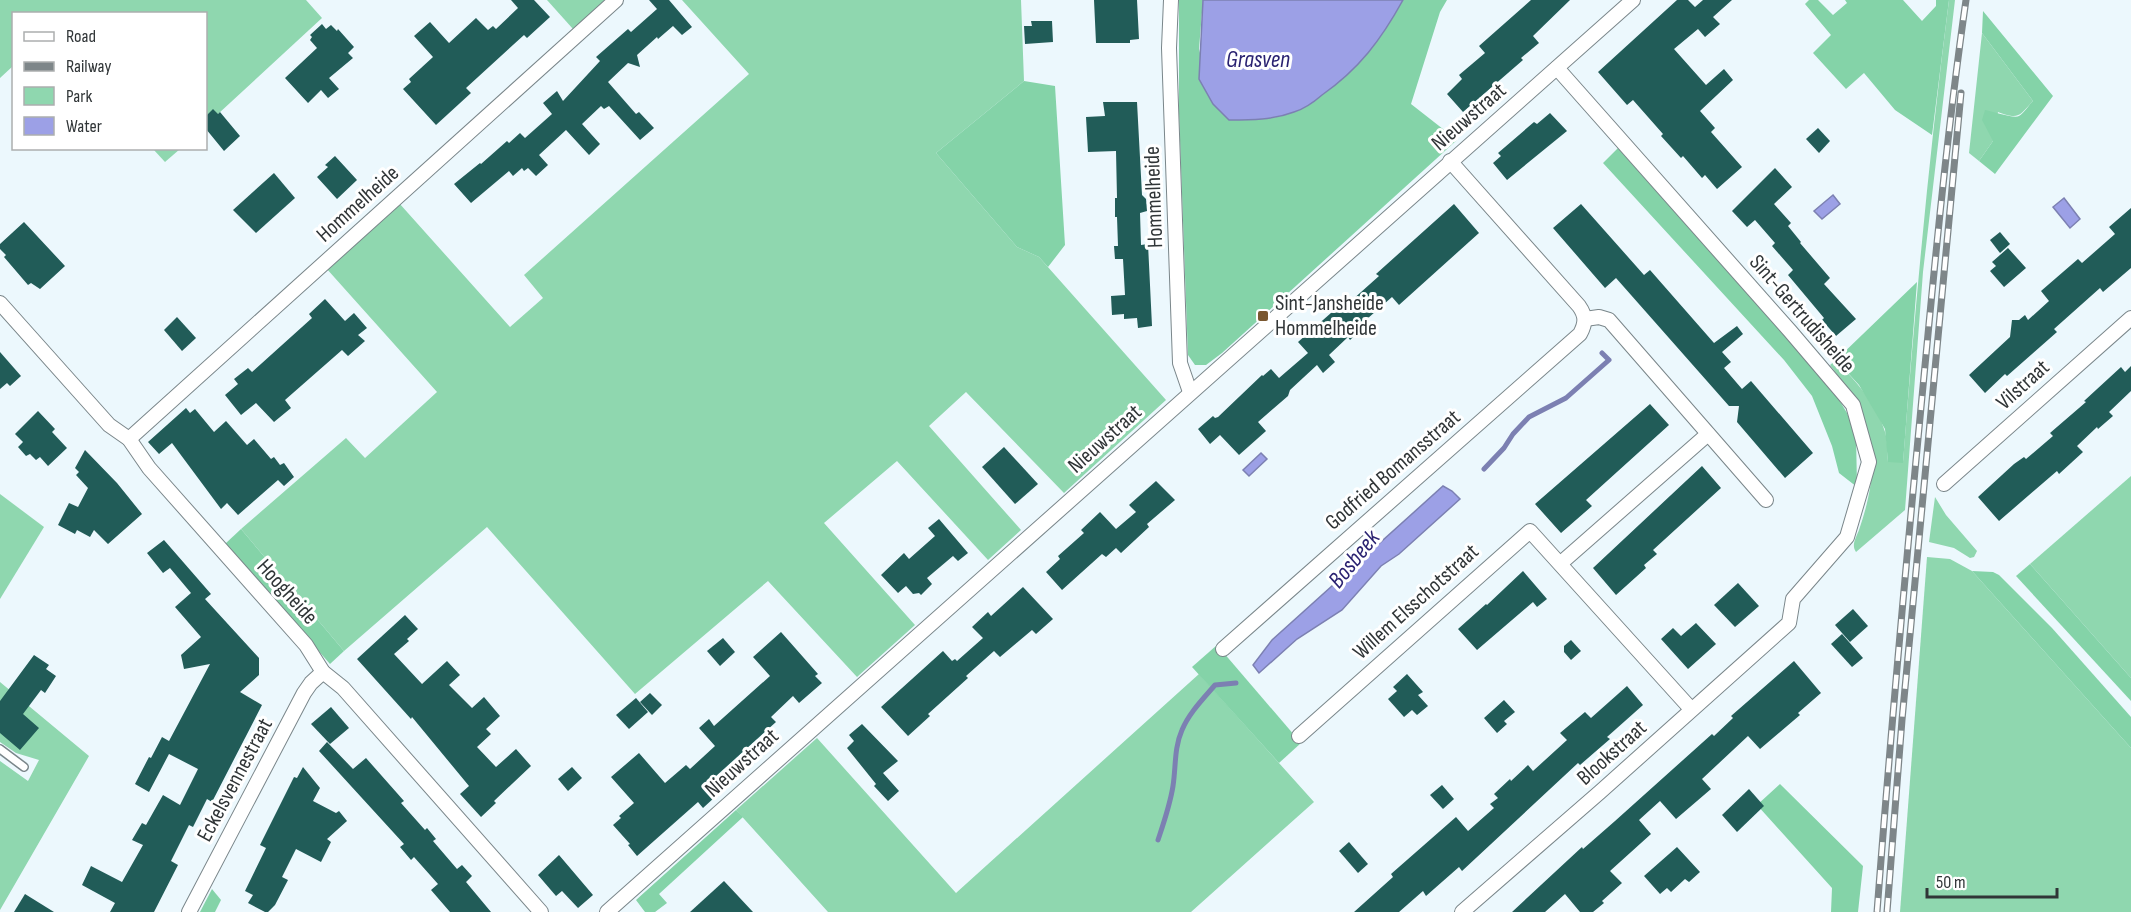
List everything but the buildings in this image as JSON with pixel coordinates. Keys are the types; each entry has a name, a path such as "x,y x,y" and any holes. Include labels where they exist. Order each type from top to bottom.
{"street":[{"name":"Hommelheide","path":"129,439 616,0"},
{"name":"Hommelheide","path":"1171,0 1169,48 1180,363 1190,392"},
{"name":"Nieuwstraat","path":"607,912 1633,0"},
{"name":"Sint-Gertrudisheide","path":"1557,68 1853,405 1869,462 1847,537 1793,599 1789,623"},
{"path":"1450,161 1579,306 1586,319 1599,317 1609,320 1766,500"},
{"name":"Hoogheide","path":"0,303 109,425 129,439 148,468 306,645 323,672 343,688 541,912"},
{"name":"Vilstraat","path":"1944,484 2131,318"},
{"name":"Godfried Bomansstraat","path":"1223,649 1580,334 1586,319"},
{"path":"1561,563 1708,434"},
{"name":"Willem Elsschotstraat","path":"1299,736 1519,538 1530,531 1691,709"},
{"name":"Blookstraat","path":"1463,912 1789,623"},
{"name":"Eckelsvennestraat","path":"189,912 304,693 323,672"}],"lane":[{"path":"0,749 24,767"}],"green space":[{"path":"0,0 306,0 322,18 207,124 207,12 12,12 12,67 0,78"},
{"path":"547,0 606,0 573,29"},
{"path":"682,0 1021,0 1024,81 936,153 1017,247 1039,257 1166,400 1064,493 966,392 929,426 1021,530 988,560 897,461 824,523 915,625 857,677 768,581 635,694 487,527 344,651 241,529 346,438 365,458 437,392 326,268 399,203 510,327 543,298 524,275 749,74"},
{"path":"1179,0 1203,0 1199,49 1213,104 1229,120 1254,120 1286,115 1301,109 1335,85 1368,53 1403,0 1447,0 1440,12 1411,104 1457,140 1206,365 1195,365 1188,355 1179,113"},
{"path":"1809,0 1818,0 1833,15 1847,3 1845,0 1903,0 1922,21 1936,6 1936,0 1949,0 1932,135 1895,110 1864,73 1846,89 1813,53 1831,35 1805,4"},
{"path":"1949,0 1955,0 1923,272 1905,510 1856,552 1854,541 1865,512 1870,485 1871,444 1864,419 1830,365 1836,360 1864,392 1876,410 1887,441 1888,462 1903,462 1923,231"},
{"path":"1983,11 2053,96 1995,174 1979,161 1993,141 1982,120 1985,110 2016,117 2023,113 2033,101 1982,33"},
{"path":"1982,33 2033,101 2015,116 1998,112 1993,141 1979,161 1969,153"},
{"path":"1024,81 1055,86 1065,245 1048,267 1039,257 1017,247 936,153"},
{"path":"1618,148 1832,388 1847,413 1856,435 1857,487 1839,473 1832,446 1812,396 1784,360 1603,163"},
{"path":"154,150 179,150 165,162"},
{"path":"1917,282 1903,463 1888,462 1885,429 1859,385 1836,360"},
{"path":"2131,476 2131,678 2030,564"},
{"path":"0,494 44,527 0,599"},
{"path":"1935,497 1946,515 1977,551 1974,557 1970,558 1954,548 1929,542"},
{"path":"241,529 344,651 330,664 225,544"},
{"path":"1927,557 1950,559 1972,571 2131,748 2131,912 1900,912"},
{"path":"2030,564 2131,678 2131,701 2016,576"},
{"path":"1972,571 1993,572 1999,575 2052,628 2131,717 2131,748"},
{"path":"1217,645 1301,743 1279,763 1192,667"},
{"path":"1199,674 1314,802 1191,912 828,912 736,810 817,738 956,893"},
{"path":"0,682 89,756 0,910 0,761 28,781 39,760 16,753 0,742"},
{"path":"1780,784 1863,866 1858,912 1831,912 1832,888 1757,805"},
{"path":"736,810 743,817 659,894 667,903 655,912 645,912 636,900"},
{"path":"212,889 221,900 215,912 200,912"}],"water":[{"name":"Grasven","path":"1203,0 1403,0 1368,53 1347,75 1312,103 1298,111 1278,117 1229,120 1213,104 1199,79"},
{"path":"1833,195 1840,204 1822,219 1814,211"},
{"path":"2064,198 2080,219 2070,228 2053,207"},
{"path":"1261,453 1267,459 1249,476 1243,470"},
{"path":"1443,486 1460,499 1399,554 1381,566 1342,610 1297,639 1259,673 1253,665 1272,640"}],"waterway":[{"name":"Bosbeek","path":"1484,469 1529,417 1566,398 1609,360 1602,353"},
{"name":"Bosbeek","path":"1158,840 1173,786 1179,737 1185,724 1215,685 1236,683"}],"railway":[{"path":"1877,912 1934,274 1966,0"},
{"path":"1887,912 1902,720 1961,93"}],"place":[{"name":"Sint-Jansheide Hommelheide","path":"1263,316"}]}
